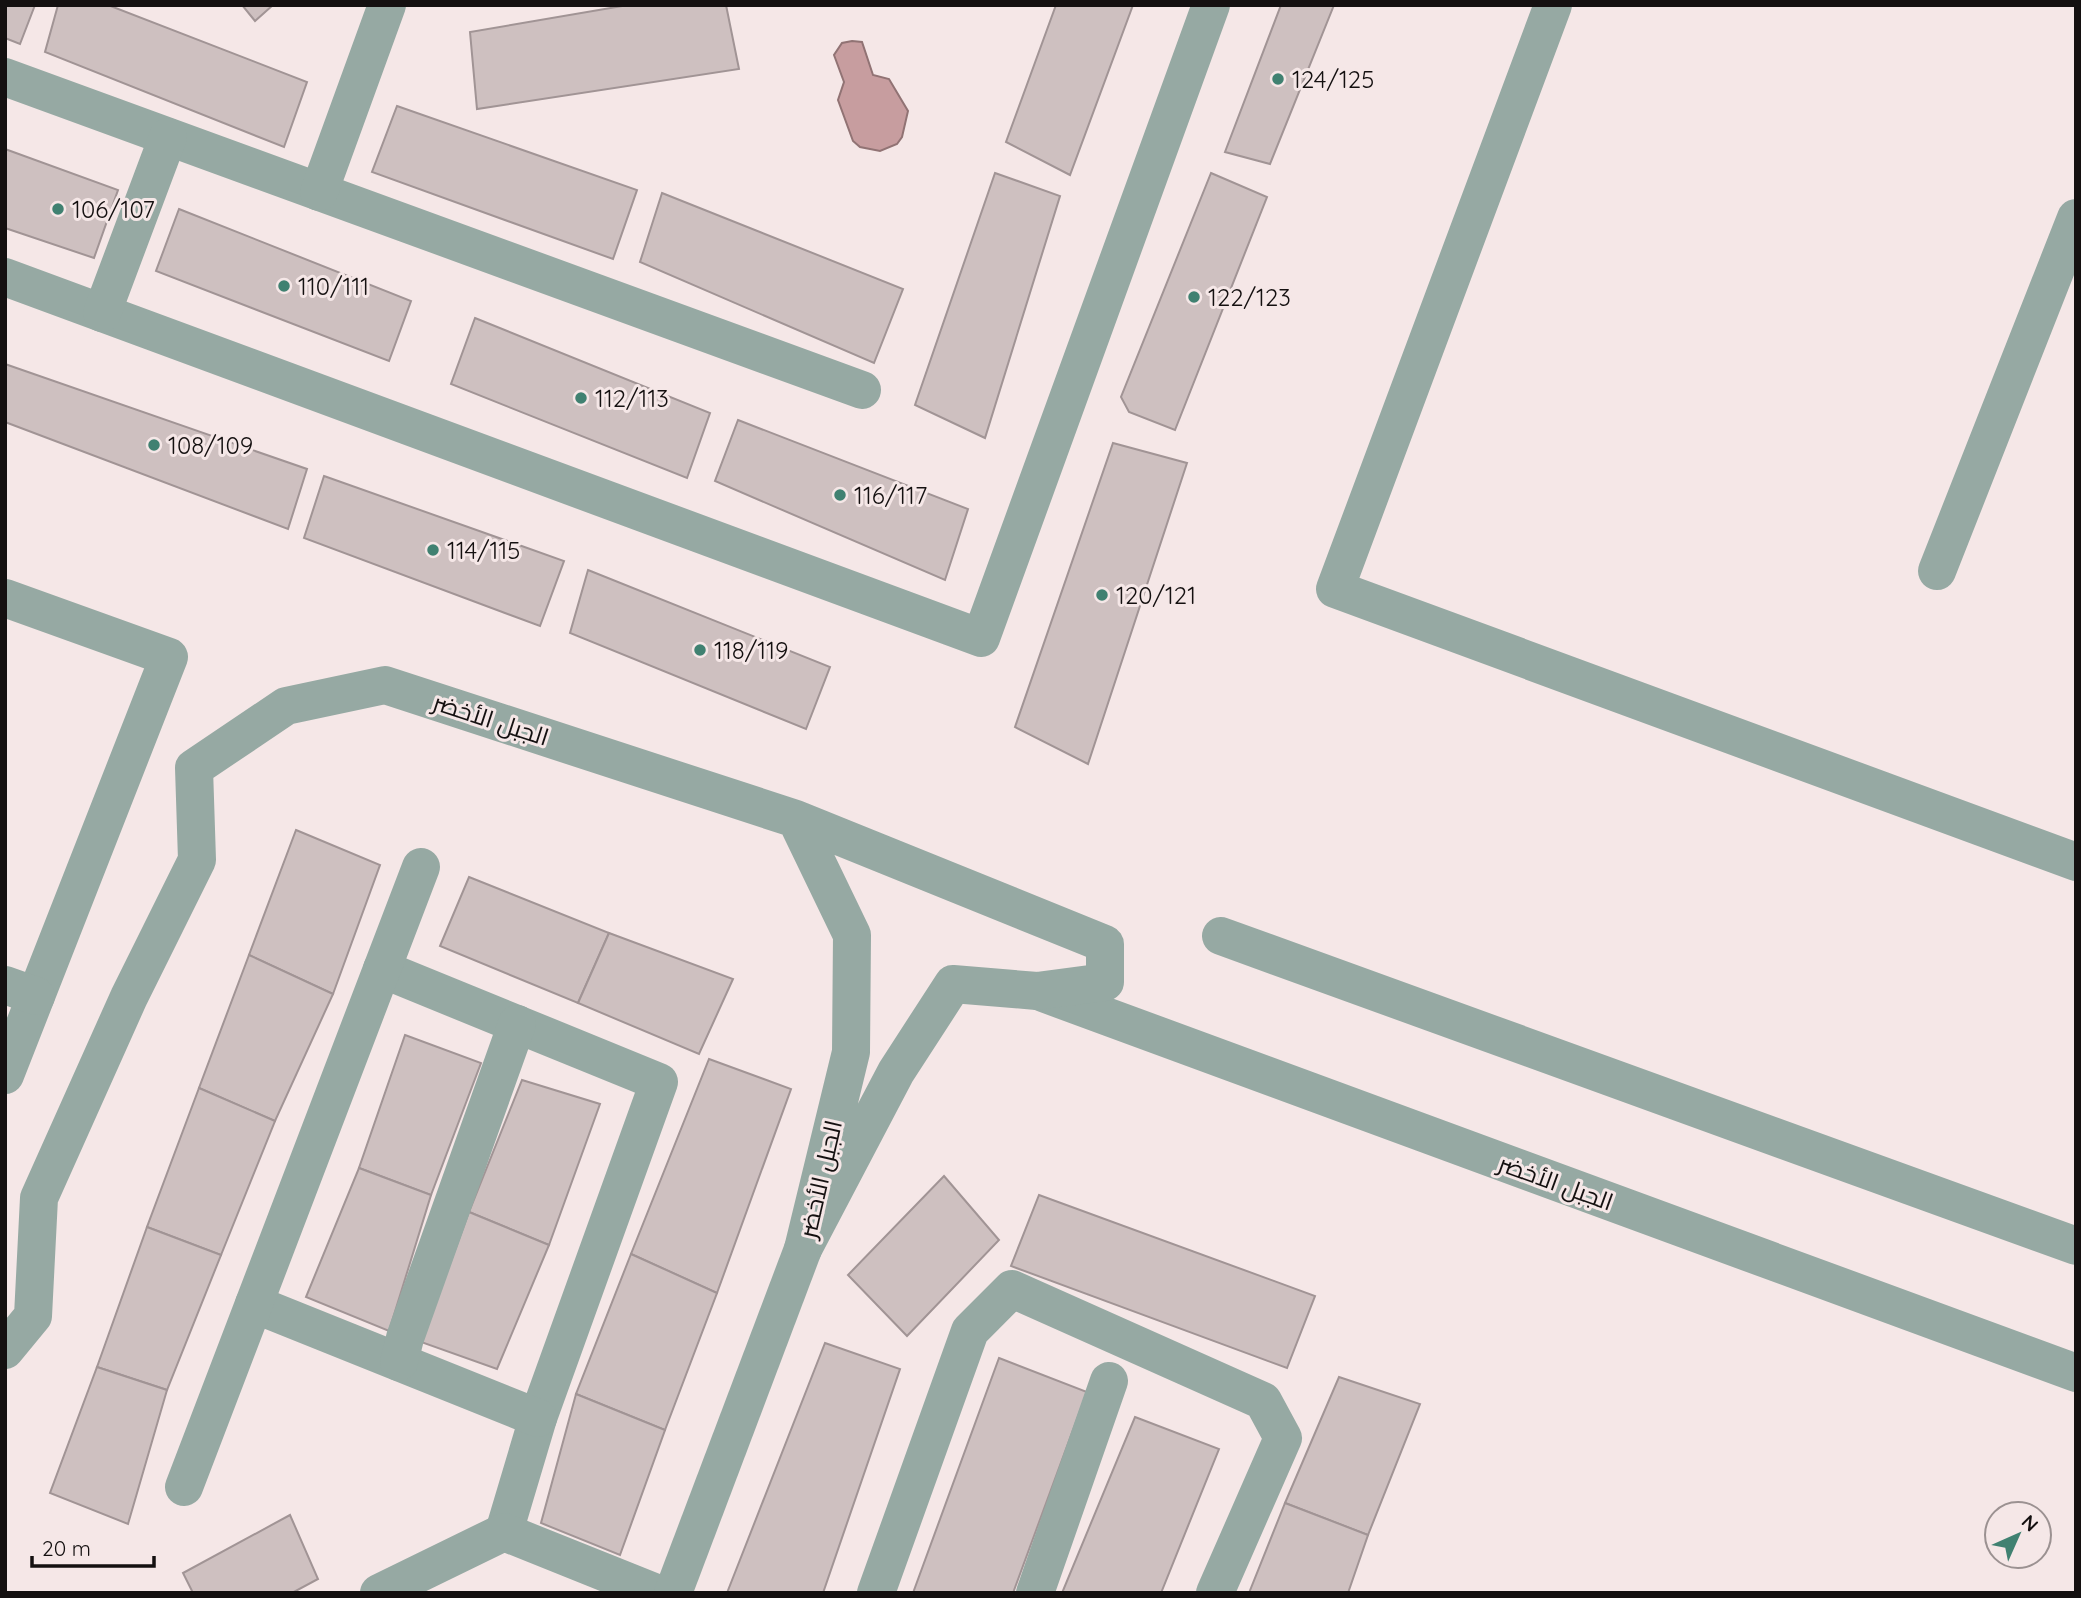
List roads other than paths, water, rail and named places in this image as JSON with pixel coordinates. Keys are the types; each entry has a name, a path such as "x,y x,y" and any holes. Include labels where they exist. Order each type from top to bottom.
{"street":[{"path":"319,192 387,5"},
{"path":"5,277 981,638 1211,5"},
{"path":"1553,5 1335,589 2076,862"},
{"path":"5,77 862,390"},
{"path":"102,313 168,137"},
{"path":"1937,571 2076,218"},
{"path":"5,598 169,657 21,990 5,1075"},
{"name":"الجبل الأخضر","path":"5,1350 33,1316 39,1198 129,997 197,860 194,768 286,706 385,685 796,819 1105,944 1105,982 1037,991 953,984 895,1072 803,1249"},
{"name":"الجبل الأخضر","path":"796,819 852,934 850,1052 803,1249"},
{"path":"184,1487 422,867"},
{"path":"1221,936 2076,1246"},
{"path":"379,1593 504,1532 538,1418 659,1082 382,969"},
{"name":"الجبل الأخضر","path":"1037,991 2076,1373"},
{"path":"398,1362 517,1024"},
{"path":"673,1593 803,1249"},
{"path":"876,1593 970,1331 1012,1289 1264,1401 1283,1438 1215,1593"},
{"path":"254,1304 538,1418"},
{"path":"1035,1593 1109,1381"},
{"path":"504,1532 656,1593"}],"place":[{"name":"124/125","path":"1278,79"},
{"name":"106/107","path":"58,209"},
{"name":"110/111","path":"284,286"},
{"name":"122/123","path":"1194,297"},
{"name":"112/113","path":"581,398"},
{"name":"108/109","path":"154,445"},
{"name":"116/117","path":"840,495"},
{"name":"114/115","path":"433,550"},
{"name":"120/121","path":"1102,595"},
{"name":"118/119","path":"700,650"}]}
